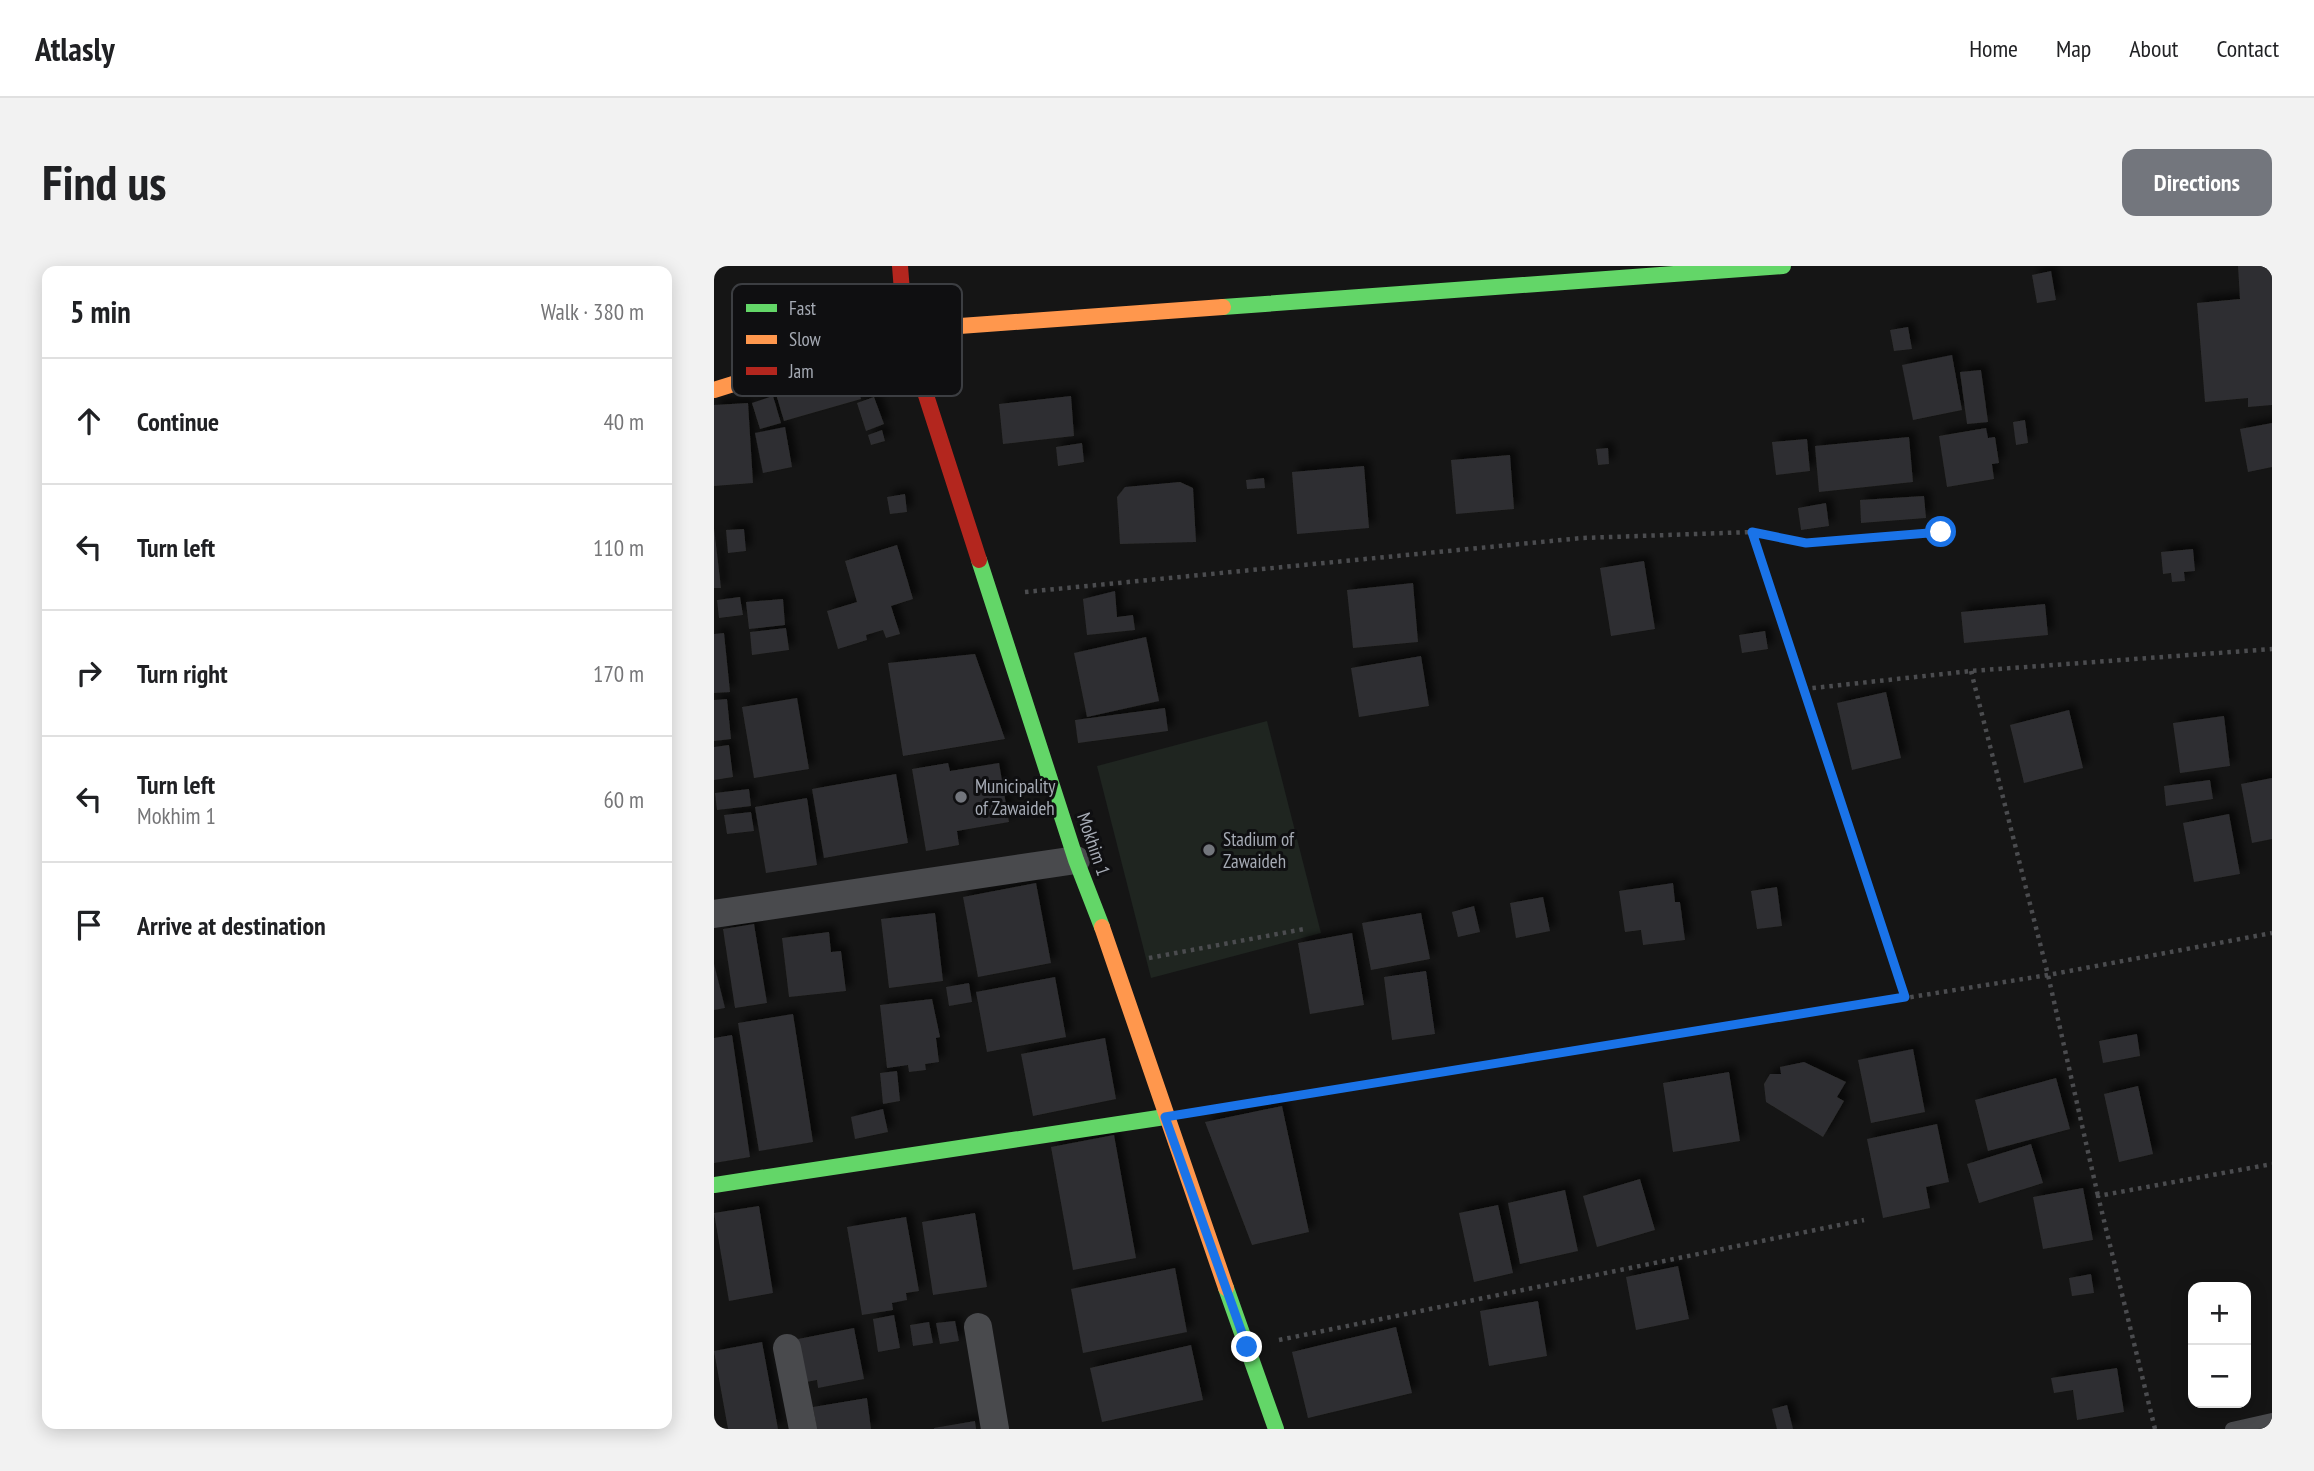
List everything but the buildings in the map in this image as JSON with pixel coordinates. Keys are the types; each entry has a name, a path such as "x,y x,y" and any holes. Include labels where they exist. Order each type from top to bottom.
{"street":[{"name":"Mokhim 1","path":"900,266 901,284"},
{"path":"962,326 1783,266"},
{"path":"714,390 732,384"},
{"name":"Mokhim 1","path":"927,396 1076,860 1117,965 1165,1117 1276,1429"},
{"path":"714,914 1076,860"},
{"path":"714,1185 1165,1117"},
{"path":"978,1327 995,1429"},
{"path":"786,1348 803,1429"}],"lane":[{"path":"2232,1429 2272,1420"}],"path":[{"path":"993,596 1582,538 1752,532 1806,543 1941,532"},
{"path":"1752,532 1905,997"},
{"path":"1804,689 1971,670 2272,649"},
{"path":"1971,670 2048,975 2155,1429"},
{"path":"1117,965 1304,929"},
{"path":"1165,1117 2048,975 2272,933"},
{"path":"2098,1196 2272,1164"},
{"path":"1247,1347 1864,1220"}],"shaded area":[{"name":"Stadium of Zawaideh","path":"1267,721 1321,933 1151,978 1097,766"}],"traffic: fast":[{"path":"1223,307 1783,266"},
{"path":"979,560 1076,860 1102,927"},
{"path":"714,1185 1165,1117"},
{"path":"1226,1288 1276,1429"}],"traffic: slow":[{"path":"962,326 1223,307"},
{"path":"714,390 732,384"},
{"path":"1102,927 1226,1288"}],"traffic: jam":[{"path":"900,266 901,284"},
{"path":"926,396 979,560"}],"place":[{"name":"Municipality of Zawaideh","path":"961,797"},
{"name":"Stadium of Zawaideh","path":"1209,850"}],"route":[{"path":"1247,1347 1165,1117 1905,997 1752,532 1806,543 1941,532"}]}
